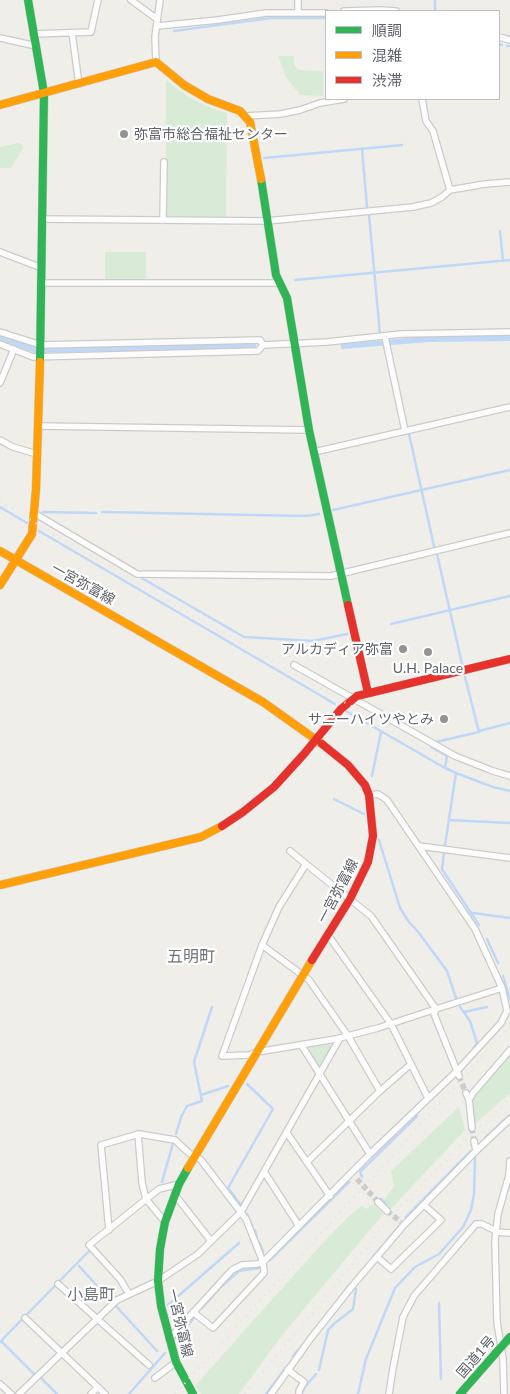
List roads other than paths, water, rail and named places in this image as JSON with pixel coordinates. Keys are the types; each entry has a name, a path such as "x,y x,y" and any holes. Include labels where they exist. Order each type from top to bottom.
{"main road":[{"path":"0,585 32,534 37,454 41,351 44,94 28,0"},
{"path":"0,105 156,62 184,85 208,99 240,111 250,122 253,130 279,283 287,298 309,430 368,693"},
{"name":"一宮弥富線","path":"0,551 263,702 316,739 348,765 365,786 369,795 373,836 368,862 350,899 195,1155 179,1184 165,1222 160,1249 158,1281 161,1306 176,1362 192,1394"},
{"path":"0,885 201,837 243,812 274,787 352,699 368,693 510,659"},
{"name":"国道1号","path":"460,1394 510,1337"}],"street":[{"path":"33,34 91,32 98,0"},
{"path":"130,0 157,23 218,20 266,13 325,13"},
{"path":"156,62 155,37 160,0"},
{"path":"298,0 298,12"},
{"path":"72,33 79,84"},
{"path":"0,38 36,46"},
{"path":"246,116 281,114 300,110 320,102 336,100"},
{"path":"422,100 426,120 433,131 450,190"},
{"path":"162,220 164,162"},
{"path":"42,220 268,220 413,206 431,203 450,190 510,182"},
{"path":"0,252 42,268"},
{"path":"41,283 279,283"},
{"path":"0,332 41,351 258,351 263,345 386,338 401,334 510,332"},
{"path":"386,338 405,431"},
{"path":"0,344 33,357 41,351 260,340 263,345"},
{"path":"0,383 14,349"},
{"path":"314,452 510,407"},
{"path":"38,426 309,430"},
{"path":"0,440 13,447 37,454"},
{"path":"34,513 137,574 331,576 510,533"},
{"path":"294,665 455,756 510,776"},
{"path":"369,795 378,794 387,800 475,929 502,988 506,1010 501,1023"},
{"path":"419,846 510,858"},
{"path":"290,851 371,916 436,1009"},
{"path":"306,864 279,907 262,945 222,1056 249,1055 340,1038 391,1024 502,988"},
{"path":"328,935 391,1024 428,1098"},
{"path":"262,945 308,980 348,1036 380,1092"},
{"path":"436,1009 434,1014 458,1073"},
{"path":"169,1339 232,1270 242,1265 263,1262 370,1154 428,1098 458,1073 510,1014"},
{"path":"19,1394 117,1300 158,1281 198,1254 241,1212 288,1133 340,1038"},
{"path":"302,1046 370,1154"},
{"path":"469,1100 510,1050"},
{"path":"307,1162 411,1064"},
{"path":"466,1093 469,1100 472,1128"},
{"path":"271,1394 311,1338 377,1258 402,1224 424,1205 476,1151 509,1122"},
{"path":"288,1133 330,1196"},
{"path":"138,1134 142,1183 146,1199 165,1222"},
{"path":"109,1230 101,1144 138,1134 175,1140 190,1154 195,1155 241,1212 263,1262 264,1273 213,1328 194,1312"},
{"path":"474,1141 476,1151"},
{"path":"504,1394 503,1359 497,1322 496,1231 498,1214 509,1175 510,1160"},
{"path":"264,1173 299,1226"},
{"path":"352,1174 357,1179"},
{"path":"130,1294 120,1279 89,1245 159,1189 179,1184"},
{"path":"175,1195 211,1241"},
{"path":"378,1202 386,1211"},
{"path":"377,1258 392,1269 441,1220 424,1205"},
{"path":"389,1394 403,1317 414,1296 476,1224 482,1224 496,1231 510,1233"},
{"path":"58,1284 149,1365"},
{"path":"25,1318 105,1394"},
{"path":"155,1378 176,1362"},
{"path":"288,1369 304,1382 299,1394"},
{"path":"0,1384 11,1394"},
{"path":"91,1394 98,1387"}],"water":[{"path":"0,334 35,347 256,343 256,348 35,353 0,340"},
{"path":"428,336 510,336 510,341 429,342 341,349 341,344"}],"waterway":[{"path":"435,0 435,10"},
{"path":"174,31 271,18 325,18"},
{"path":"264,158 402,145"},
{"path":"362,149 367,207"},
{"path":"369,215 380,334"},
{"path":"500,231 503,261"},
{"path":"295,280 510,260"},
{"path":"409,434 434,546"},
{"path":"333,510 510,470"},
{"path":"0,507 27,523"},
{"path":"43,512 96,513"},
{"path":"102,512 306,516 319,514"},
{"path":"39,531 335,704"},
{"path":"437,554 462,664"},
{"path":"140,577 244,637 313,641 347,634"},
{"path":"391,624 510,596"},
{"path":"436,742 479,732 465,677"},
{"path":"346,711 445,768"},
{"path":"479,731 510,723"},
{"path":"372,776 381,732"},
{"path":"431,747 447,756 445,768 456,773 445,845"},
{"path":"456,773 493,787 510,791"},
{"path":"334,799 364,814"},
{"path":"449,820 510,823"},
{"path":"379,840 400,908 447,971 456,998"},
{"path":"444,853 442,869 479,925"},
{"path":"473,913 510,918"},
{"path":"487,939 498,963"},
{"path":"503,976 510,999"},
{"path":"176,1134 181,1117 187,1106 202,1101 194,1062 212,1007"},
{"path":"460,1007 470,1021 477,1043 473,1049"},
{"path":"464,1012 487,1007"},
{"path":"241,1205 228,1188 273,1109 247,1084"},
{"path":"201,1095 228,1086"},
{"path":"485,1138 510,1115"},
{"path":"362,1177 360,1172 417,1116"},
{"path":"162,1182 173,1143"},
{"path":"406,1217 471,1151"},
{"path":"358,1394 366,1359 395,1288 415,1267 439,1254 463,1227 471,1210 474,1194 475,1157"},
{"path":"270,1260 349,1182"},
{"path":"381,1199 386,1204"},
{"path":"247,1214 252,1226"},
{"path":"373,1257 399,1226"},
{"path":"255,1230 257,1237"},
{"path":"259,1242 263,1251"},
{"path":"168,1305 239,1243"},
{"path":"0,1342 89,1251"},
{"path":"79,1266 110,1300"},
{"path":"202,1308 239,1271 259,1268"},
{"path":"342,1294 351,1283"},
{"path":"319,1370 328,1330 353,1309 356,1289"},
{"path":"439,1303 441,1379"},
{"path":"116,1306 157,1351"},
{"path":"189,1324 194,1318"},
{"path":"176,1338 183,1331"},
{"path":"293,1356 307,1340"},
{"path":"1,1341 34,1374"},
{"path":"129,1394 165,1353"},
{"path":"266,1394 287,1366"},
{"path":"302,1394 304,1388 316,1374"},
{"path":"41,1378 57,1394"}],"tunnel":[{"path":"459,1076 466,1093"},
{"path":"472,1128 474,1141"},
{"path":"357,1179 378,1202"},
{"path":"387,1211 401,1222"}],"railway":[{"path":"0,501 60,538 444,760 485,778 510,785"},
{"path":"175,1394 510,1026"},
{"path":"245,1394 398,1209 449,1156 510,1098"}],"place":[{"name":"弥富市総合福祉センター","path":"124,134"},
{"name":"アルカディア弥富","path":"403,649"},
{"name":"U.H. Palace","path":"428,652"},
{"name":"サニーハイツやとみ","path":"444,719"}],"district":[{"name":"五明町","path":"191,957"},
{"name":"小島町","path":"91,1295"}]}
